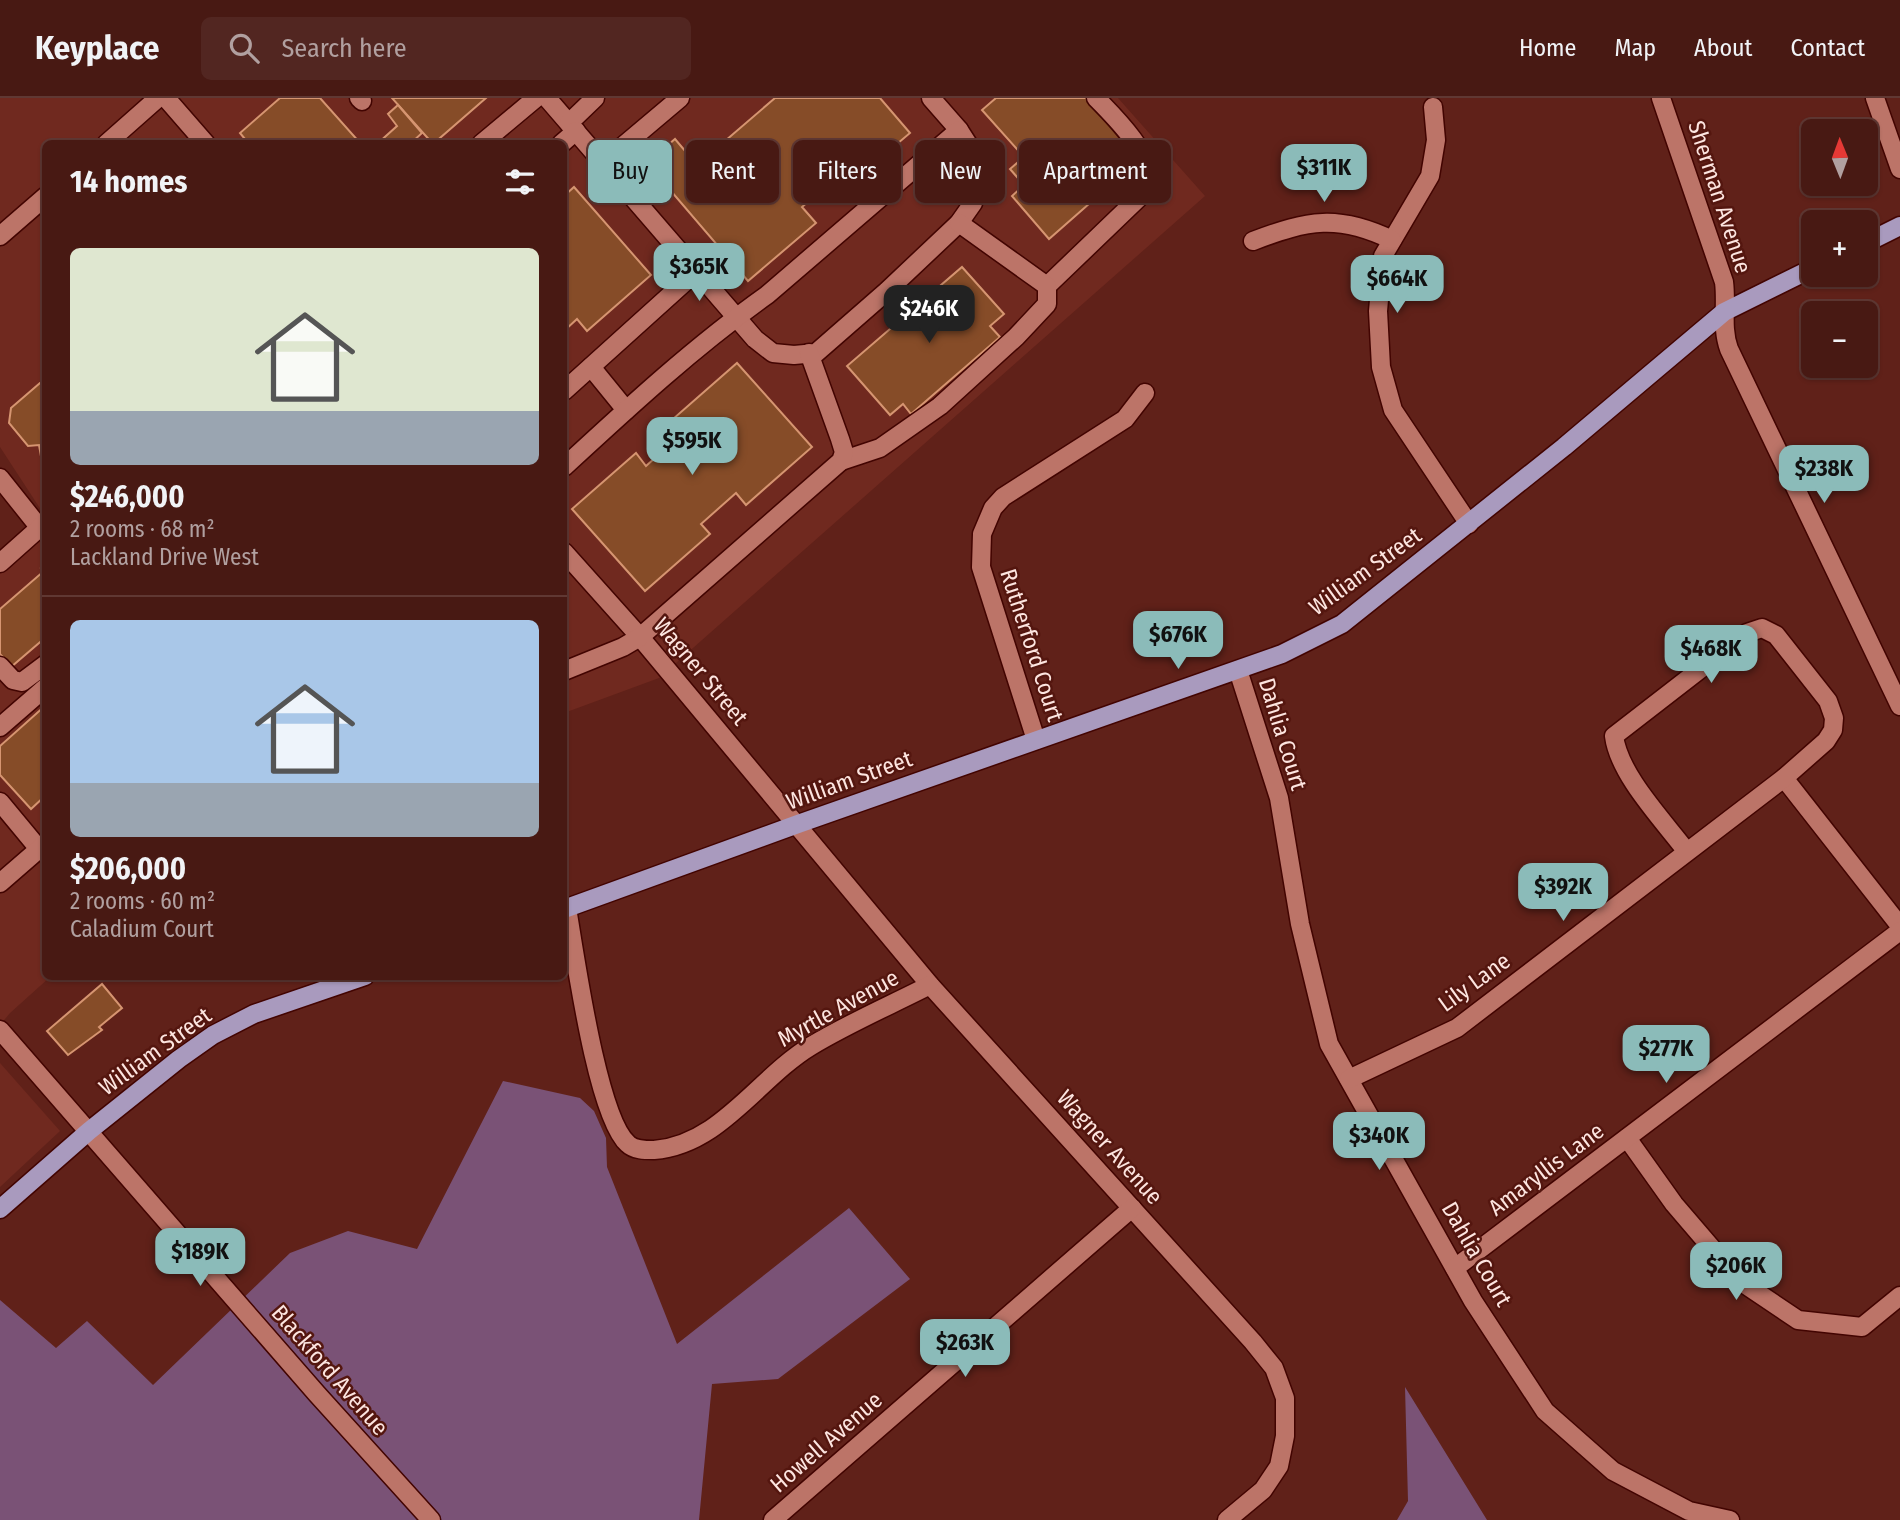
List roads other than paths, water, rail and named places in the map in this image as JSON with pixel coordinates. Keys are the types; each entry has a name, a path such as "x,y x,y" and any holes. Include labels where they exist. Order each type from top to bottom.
{"main road":[{"path":"1878,237 1900,226"},
{"name":"William Street","path":"567,908 1282,654 1342,624 1469,524 1724,312 1801,274"},
{"name":"William Street","path":"0,1209 89,1131 178,1059 214,1035 254,1014 353,980"}],"street":[{"path":"111,140 158,98"},
{"path":"166,98 195,139"},
{"path":"486,140 536,98"},
{"path":"547,98 588,146"},
{"path":"564,140 595,98"},
{"path":"630,140 680,98"},
{"path":"567,670 623,647 640,637 841,461 880,448 940,406 1016,337 1047,304 1047,286 1150,187 1152,179 1149,167 1132,139 1096,98"},
{"name":"Sherman Avenue","path":"1661,98 1724,282 1725,337 1729,349 1900,706"},
{"path":"1875,98 1900,169"},
{"path":"638,203 755,339 773,353 816,352 887,291 959,223 973,203 979,180 975,155 937,100"},
{"path":"1433,107 1436,140 1430,176 1383,256 1379,297 1381,367 1393,410 1469,524"},
{"path":"567,464 626,410 736,317 767,295 959,130"},
{"path":"0,236 42,199"},
{"path":"1253,241 1294,225 1328,222 1366,228 1392,240"},
{"path":"959,223 1047,286"},
{"path":"567,388 697,271"},
{"path":"809,353 844,452 841,461"},
{"path":"591,367 626,410"},
{"name":"Rutherford Court","path":"1036,740 981,567 982,534 993,508 1003,497 1125,419 1145,393"},
{"path":"0,478 42,525 0,563"},
{"name":"Wagner Street","path":"567,555 640,637 798,824"},
{"name":"Lily Lane","path":"1349,1079 1457,1028 1784,778 1826,741 1833,730 1834,718 1828,701 1776,635 1762,628 1747,633 1614,736 1616,751 1626,771 1687,852"},
{"path":"0,666 13,680 22,682 42,667"},
{"name":"Dahlia Court","path":"1238,670 1279,798 1300,924 1329,1044 1455,1268 1545,1411 1613,1471 1689,1511 1730,1520"},
{"path":"0,727 42,690"},
{"path":"1784,778 1900,929"},
{"path":"0,802 42,846 0,883"},
{"name":"Wagner Avenue","path":"798,824 930,985 1274,1368 1284,1398 1285,1436 1279,1466 1262,1490 1227,1520"},
{"name":"Myrtle Avenue","path":"567,919 600,1079 613,1119 629,1146 639,1149 669,1148 703,1135 786,1063 811,1046 930,985"},
{"name":"Amaryllis Lane","path":"1455,1268 1900,929"},
{"name":"Blackford Avenue","path":"4,1041 89,1131 317,1394 431,1520"},
{"path":"1628,1138 1674,1204 1740,1281 1798,1320 1862,1326 1900,1296"},
{"name":"Howell Avenue","path":"773,1520 1132,1208"}]}
